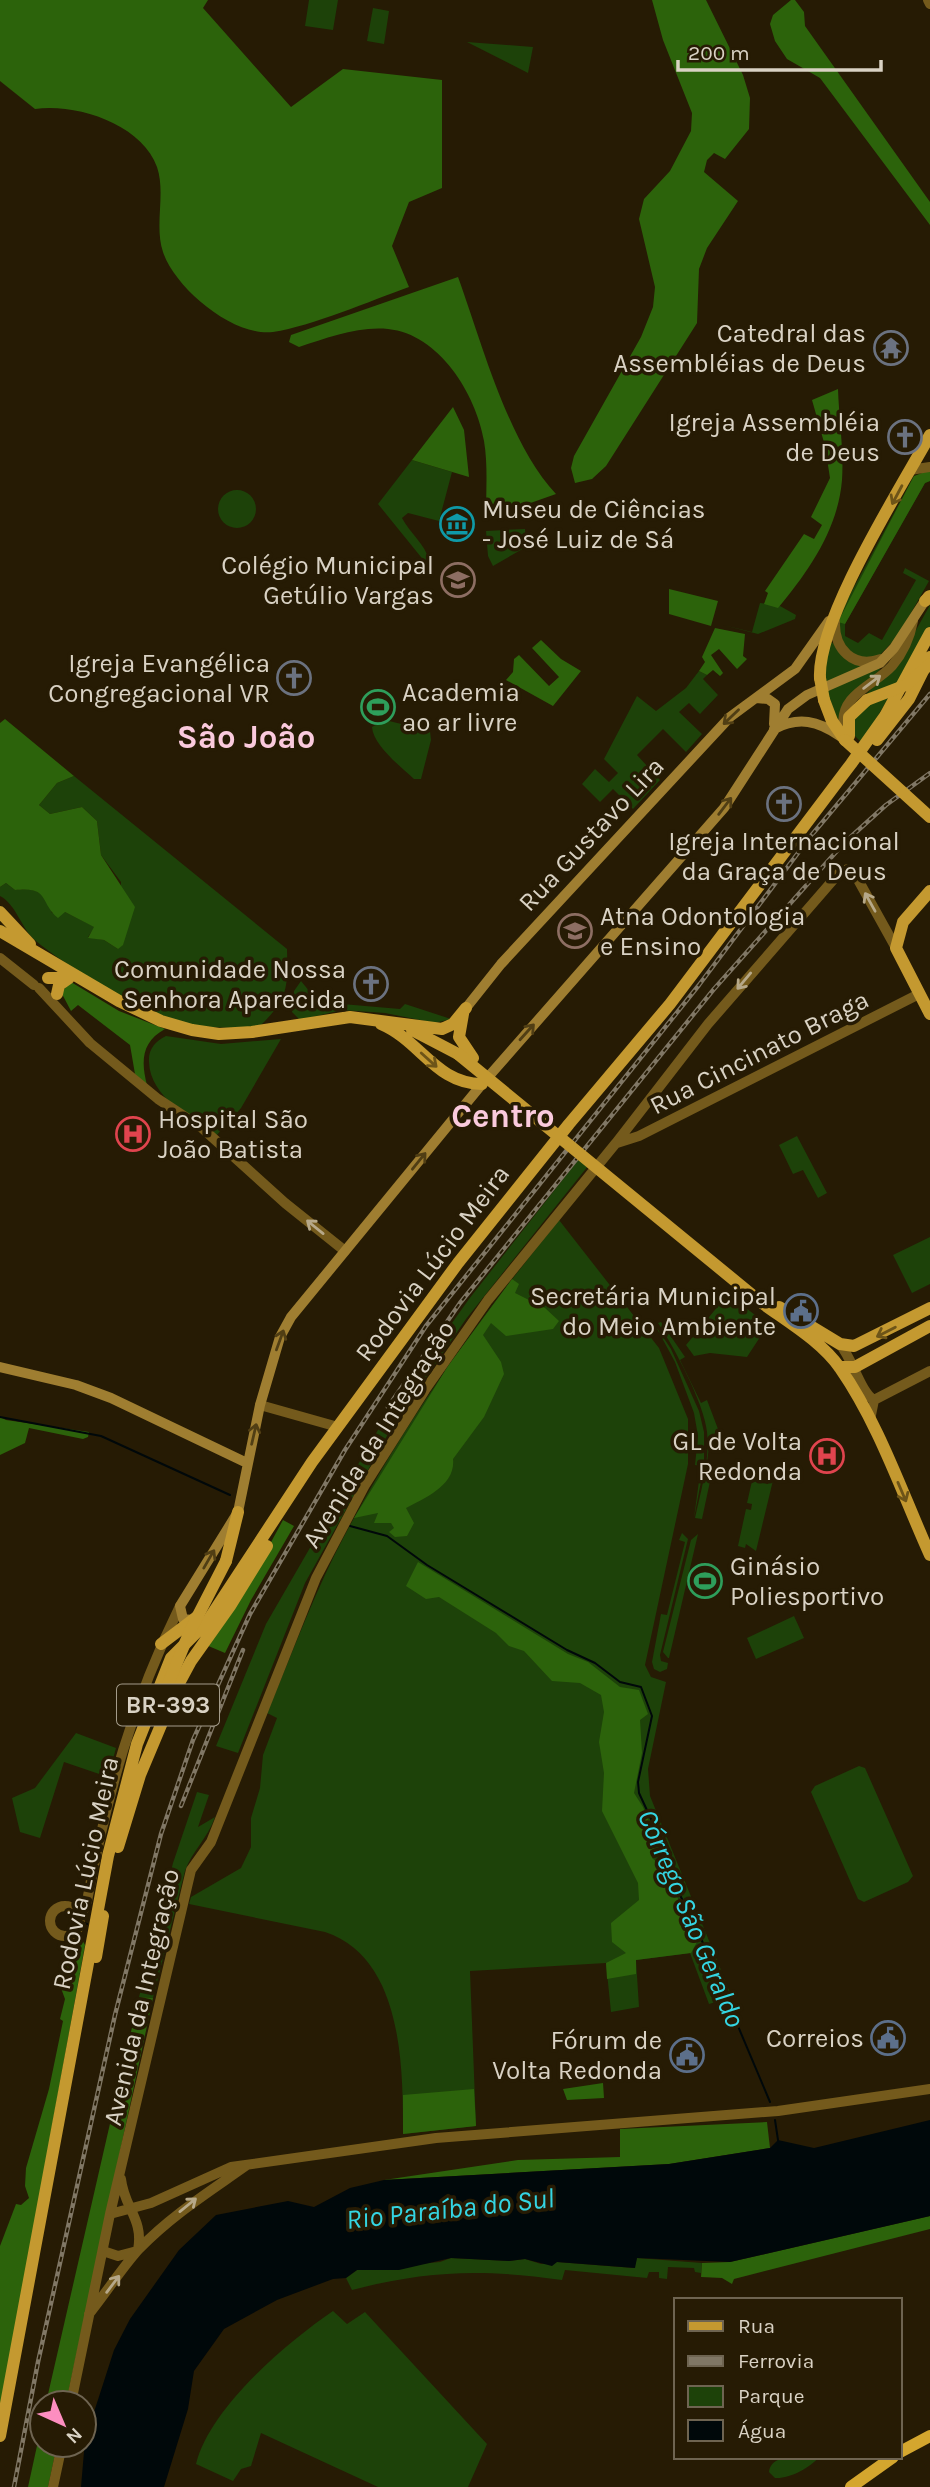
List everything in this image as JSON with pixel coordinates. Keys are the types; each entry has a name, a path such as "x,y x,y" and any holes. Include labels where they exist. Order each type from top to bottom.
{"highway":[{"path":"902,2451 930,2436"},
{"path":"851,2487 890,2459"}],"main road":[{"path":"930,435 836,611 824,644 820,678 832,721 930,817"},
{"path":"121,1834 132,1783 156,1713 190,1631 226,1561 260,1405 283,1330 482,1084 724,808 772,730 798,700 874,666 890,652 928,597"},
{"name":"Rua Gustavo Lira","path":"466,1007 556,904 730,717 784,680 803,659 836,611"},
{"name":"Rodovia Lúcio Meira","path":"0,2436 73,2053 91,1936 120,1803 150,1705 173,1654 204,1625 312,1462 458,1263 569,1124 670,1004 851,764 885,716 930,634"},
{"name":"Rodovia Lúcio Meira","path":"851,764 868,750 898,715 930,657"},
{"path":"847,738 849,717 867,700 906,685 930,664"},
{"path":"756,698 768,698 776,706 772,730"},
{"path":"772,730 787,723 806,720 825,726 847,738 930,809"},
{"path":"930,891 903,922 896,948 930,1014"},
{"path":"0,912 29,943 47,977"},
{"path":"0,931 43,959 47,977"},
{"path":"0,940 47,977 150,1016 202,1032 252,1032 343,1018 398,1021 442,1029 453,1024 466,1007"},
{"path":"47,977 69,978 135,1016 202,1037 255,1037 346,1021 381,1024 422,1034 461,1050 807,1336 839,1367 873,1426 930,1555"},
{"path":"57,994 59,985 69,978"},
{"path":"461,1050 459,1030 466,1007"},
{"path":"398,1021 435,1034 473,1058 763,1301 839,1344 860,1345 930,1308"},
{"path":"381,1024 404,1037 451,1079 462,1083 482,1084"},
{"path":"839,1367 855,1367 930,1326"},
{"path":"0,1367 76,1385 111,1398 247,1464"},
{"name":"Rodovia Lúcio Meira","path":"73,2053 88,1995 121,1834 149,1752 185,1671 256,1566 312,1462"},
{"path":"192,1620 183,1619 180,1606 238,1513"},
{"path":"161,1644 231,1586"},
{"path":"79,1923 91,1936"}],"street":[{"path":"910,470 930,467"},
{"path":"836,611 837,642 851,658 871,662 890,652"},
{"path":"847,738 843,723 847,705 894,664 914,619"},
{"name":"Avenida da Integração","path":"74,2389 110,2214 121,2177 191,1870 211,1842 316,1578 365,1485 441,1364 488,1300 616,1143 715,1015 837,874 848,869 854,874 896,948"},
{"path":"0,958 47,977 68,1017 90,1043 158,1099 202,1128 285,1203 345,1251"},
{"name":"Rua Cincinato Braga","path":"616,1143 639,1136 919,993"},
{"path":"629,1126 629,1133 639,1136"},
{"path":"839,1344 855,1367 870,1398 873,1426"},
{"path":"870,1398 930,1371"},
{"path":"260,1405 338,1427"},
{"path":"87,1901 71,1908 62,1906 53,1912 50,1926 62,1936 71,1935 79,1923 87,1901 121,1752 161,1644 180,1606"},
{"path":"71,1908 79,1923"},
{"path":"110,2214 171,2194 218,2171 247,2165 436,2138 778,2111 930,2088"},
{"path":"87,2317 138,2251 195,2199 247,2165"},
{"path":"121,2177 139,2226 138,2251"},
{"path":"103,2252 118,2256 138,2251"},
{"path":"53,2487 59,2459"}],"green space":[{"path":"0,0 208,0 203,8 291,107 343,69 442,80 442,188 409,202 392,246 409,287 323,319 273,332 241,327 208,307 180,280 163,252 159,177 149,152 123,128 88,113 69,109 35,109 0,81"},
{"path":"309,0 338,0 333,30 305,26"},
{"path":"652,0 706,0 743,75 750,98 749,129 725,159 714,153 707,160 704,172 738,201 707,248 699,269 697,323 606,466 592,479 575,483 571,468 574,456 641,337 653,307 655,287 639,219 644,199 670,171 691,131 692,113 663,40"},
{"path":"791,0 795,0 804,12 805,26 930,202 930,225 820,78 787,59 775,41 770,24 773,15"},
{"path":"373,8 389,11 384,44 367,41"},
{"path":"467,42 533,47 528,73"},
{"path":"458,277 510,420 539,473 556,494 522,506 522,513 486,516 486,459 480,423 464,386 439,354 423,342 406,333 388,329 365,329 299,347 289,342 291,335"},
{"path":"838,389 842,480 835,515 811,564 778,608 764,604 768,593 765,591 804,534 814,539 822,525 811,517 830,478 825,446 812,400"},
{"path":"453,407 464,430 469,477 412,460"},
{"path":"412,460 452,472 439,521 408,513 402,518 424,549 429,560 425,562 378,504"},
{"path":"930,470 930,481 925,483 845,624 838,622 914,476"},
{"path":"914,476 930,481 925,483 845,624 845,636 858,643 869,633 882,640 916,580 903,573 905,568 929,581 898,636 880,655 857,659 839,640 840,613"},
{"path":"237,490 251,495 256,509 251,523 237,528 223,523 218,509 223,495"},
{"path":"525,529 526,547 493,566 488,556 486,531"},
{"path":"669,589 718,601 711,626 669,614"},
{"path":"760,603 780,606 796,615 795,619 758,634 723,625 752,632"},
{"path":"930,605 930,627 862,743 852,733 849,724 865,695 897,664"},
{"path":"715,628 745,634 743,656 747,659 737,669 719,649 711,655 723,673 720,676 713,670 707,675 699,671 705,662 702,657"},
{"path":"541,640 561,659 581,671 553,706 506,680 513,672 514,659 519,655 549,686 559,677 532,648"},
{"path":"828,640 865,664 824,686"},
{"path":"878,667 880,670 848,697 838,721 825,690"},
{"path":"699,671 707,675 703,679 718,695 700,714 689,703 679,712 702,734 686,752 663,729 637,755 660,780 633,809 613,789 600,802 582,784 595,769 609,782 618,773 604,759 637,696 656,711 686,688"},
{"path":"5,719 74,776 57,783 39,805 50,814 82,807 97,821 101,855 135,907 123,945 118,949 104,940 88,938 94,927 65,912 58,918 43,896 34,890 15,890 6,883 0,887 0,723"},
{"path":"385,720 430,731 431,740 421,779 414,779 377,741 372,727"},
{"path":"74,776 287,949 284,993 276,1009 259,1027 219,1028 180,1022 126,999 84,975 36,941 11,905 0,896 0,887 6,883 15,890 39,892 52,913 65,912 95,927 88,937 104,940 118,949 121,882 101,855 97,821 82,807 50,814 39,805 57,783"},
{"path":"301,981 314,997 342,1004 400,1009 405,1004 451,1019 435,1023 385,1013 342,1010 300,1020 292,1012 294,991"},
{"path":"71,982 119,1011 165,1029 147,1046 144,1068 147,1085 135,1074 130,1045 78,1005 71,1011 61,992"},
{"path":"166,1036 221,1044 281,1039 241,1108 215,1137 173,1106 156,1086 151,1074 150,1054 156,1043"},
{"path":"797,1136 827,1193 818,1198 803,1170 793,1174 779,1145"},
{"path":"579,1159 588,1166 466,1319 392,1427 305,1583 238,1753 216,1746 266,1624 386,1416 469,1299"},
{"path":"559,1220 659,1348 688,1419 688,1464 645,1665 651,1677 666,1682 648,1769 650,1796 732,1997 709,2004 690,1953 636,1960 639,2007 611,2012 606,1963 470,1971 476,2126 403,2134 399,2047 384,1990 370,1965 351,1945 325,1932 189,1904 191,1897 241,1868 251,1847 251,1818 260,1788 263,1755 277,1718 267,1713 316,1595 358,1511 438,1382"},
{"path":"930,1237 930,1284 912,1293 893,1255"},
{"path":"512,1279 519,1284 515,1293 545,1308 559,1321 553,1329 506,1336 491,1323 483,1335 501,1362 504,1374 484,1417 453,1459 450,1476 438,1490 406,1508 414,1523 407,1536 395,1537 389,1532 394,1528 391,1523 374,1523 378,1513 354,1518 448,1366"},
{"path":"728,1294 768,1325 747,1357 710,1353 694,1356 686,1345"},
{"path":"661,1322 685,1357 680,1360 701,1403 707,1400 718,1429 716,1446 709,1446 706,1471 712,1472 702,1519 695,1518 707,1454 705,1420 687,1376 658,1323"},
{"path":"655,1325 671,1349 699,1411 704,1432 704,1466 694,1518 701,1466 695,1465 698,1436 694,1413 675,1362"},
{"path":"0,1417 89,1432 88,1437 83,1439 29,1428 25,1443 0,1455"},
{"path":"773,1467 776,1468 756,1551 746,1544 745,1548 738,1546 746,1509 751,1510 752,1504 747,1503 752,1481 768,1484"},
{"path":"283,1520 294,1526 251,1600 225,1653 206,1645 258,1566"},
{"path":"682,1533 688,1539 660,1655 661,1661 668,1663 667,1669 660,1672 654,1669 652,1662 661,1614 667,1615 685,1542 679,1540"},
{"path":"698,1534 668,1658 663,1652 691,1540"},
{"path":"418,1562 568,1654 588,1662 620,1687 639,1690 648,1714 640,1720 642,1753 634,1793 643,1807 658,1844 652,1850 652,1858 665,1869 697,1942 691,1953 636,1960 636,1974 607,1979 606,1963 626,1953 612,1942 611,1923 639,1900 638,1883 602,1811 604,1773 599,1742 604,1712 601,1695 580,1683 552,1681 524,1651 509,1646 496,1633 439,1597 426,1599 406,1586"},
{"path":"794,1616 804,1638 756,1659 747,1638"},
{"path":"76,1733 116,1748 108,1777 64,1762 40,1838 20,1832 12,1798 35,1788"},
{"path":"859,1766 865,1768 913,1876 908,1882 864,1902 858,1899 811,1792 815,1786"},
{"path":"197,1792 209,1795 198,1827 215,1817 185,1871 153,1998 139,1997 173,1863"},
{"path":"80,1936 85,1945 0,2413 0,2246 16,2204 21,2205 29,2198 25,2186 26,2168 49,2089 63,2021 60,2019 65,1999 58,1980"},
{"path":"139,1997 153,1998 69,2389 49,2389"},
{"path":"603,2083 604,2098 567,2100 563,2089"},
{"path":"474,2089 476,2126 403,2134 403,2095"},
{"path":"767,2122 770,2148 669,2164 384,2180 518,2160 620,2157 620,2129"},
{"path":"930,2216 930,2229 734,2279 732,2284 722,2278 701,2277 702,2263 730,2262"},
{"path":"451,2258 509,2261 525,2259 541,2264 557,2262 634,2268 637,2258 702,2263 701,2273 695,2272 694,2268 668,2267 667,2279 659,2278 659,2272 649,2272 647,2278 565,2270 562,2280 507,2274 457,2273 407,2278 352,2290 346,2278 357,2270 440,2262"},
{"path":"333,2311 347,2324 365,2312 487,2444 468,2487 378,2487 261,2433 251,2466 241,2469 233,2481 196,2464 204,2443 233,2399 273,2359"},
{"path":"34,2459 54,2459 48,2487 28,2487"},
{"path":"817,2459 793,2475 775,2478 769,2472 776,2461"}],"water":[{"name":"Rio Paraíba do Sul","path":"930,2120 930,2216 730,2262 637,2258 635,2268 557,2262 552,2266 525,2259 509,2261 451,2258 399,2270 357,2270 346,2278 333,2279 277,2300 224,2329 194,2371 188,2409 164,2487 81,2487 83,2459 98,2459 98,2400 114,2350 130,2319 179,2250 216,2215 288,2201 314,2207 350,2188 384,2180 669,2164 770,2148 778,2140 814,2148"}],"waterway":[{"name":"Córrego São Geraldo","path":"0,1417 101,1436 230,1495"},
{"name":"Córrego São Geraldo","path":"350,1526 387,1536 427,1565 567,1650 595,1663 620,1682 641,1687 652,1716 638,1782 639,1793 664,1847 670,1875 697,1929 770,2102"},
{"name":"Córrego São Geraldo","path":"775,2120 778,2140"}],"railway":[{"path":"14,2487 38,2362 115,2015 161,1834 193,1740 250,1614 345,1450 426,1326 699,985 810,837 930,694"},
{"path":"388,1407 460,1303 714,989 844,843 886,805 930,773"},
{"path":"181,1806 243,1650"}],"place":[{"name":"Catedral das Assembléias de Deus","path":"891,348"},
{"name":"Igreja Assembléia de Deus","path":"905,437"},
{"name":"Museu de Ciências - José Luiz de Sá","path":"457,524"},
{"name":"Colégio Municipal Getúlio Vargas","path":"458,580"},
{"name":"Igreja Evangélica Congregacional VR","path":"294,678"},
{"name":"Academia ao ar livre","path":"378,707"},
{"name":"Igreja Internacional da Graça de Deus","path":"784,804"},
{"name":"Atna Odontologia e Ensino","path":"575,931"},
{"name":"Comunidade Nossa Senhora Aparecida","path":"371,984"},
{"name":"Hospital São João Batista","path":"133,1134"},
{"name":"Secretária Municipal do Meio Ambiente","path":"801,1311"},
{"name":"GL de Volta Redonda","path":"827,1456"},
{"name":"Ginásio Poliesportivo","path":"705,1581"},
{"name":"Correios","path":"888,2038"},
{"name":"Fórum de Volta Redonda","path":"687,2055"}],"district":[{"name":"São João","path":"246,736"},
{"name":"Centro","path":"503,1115"}]}
